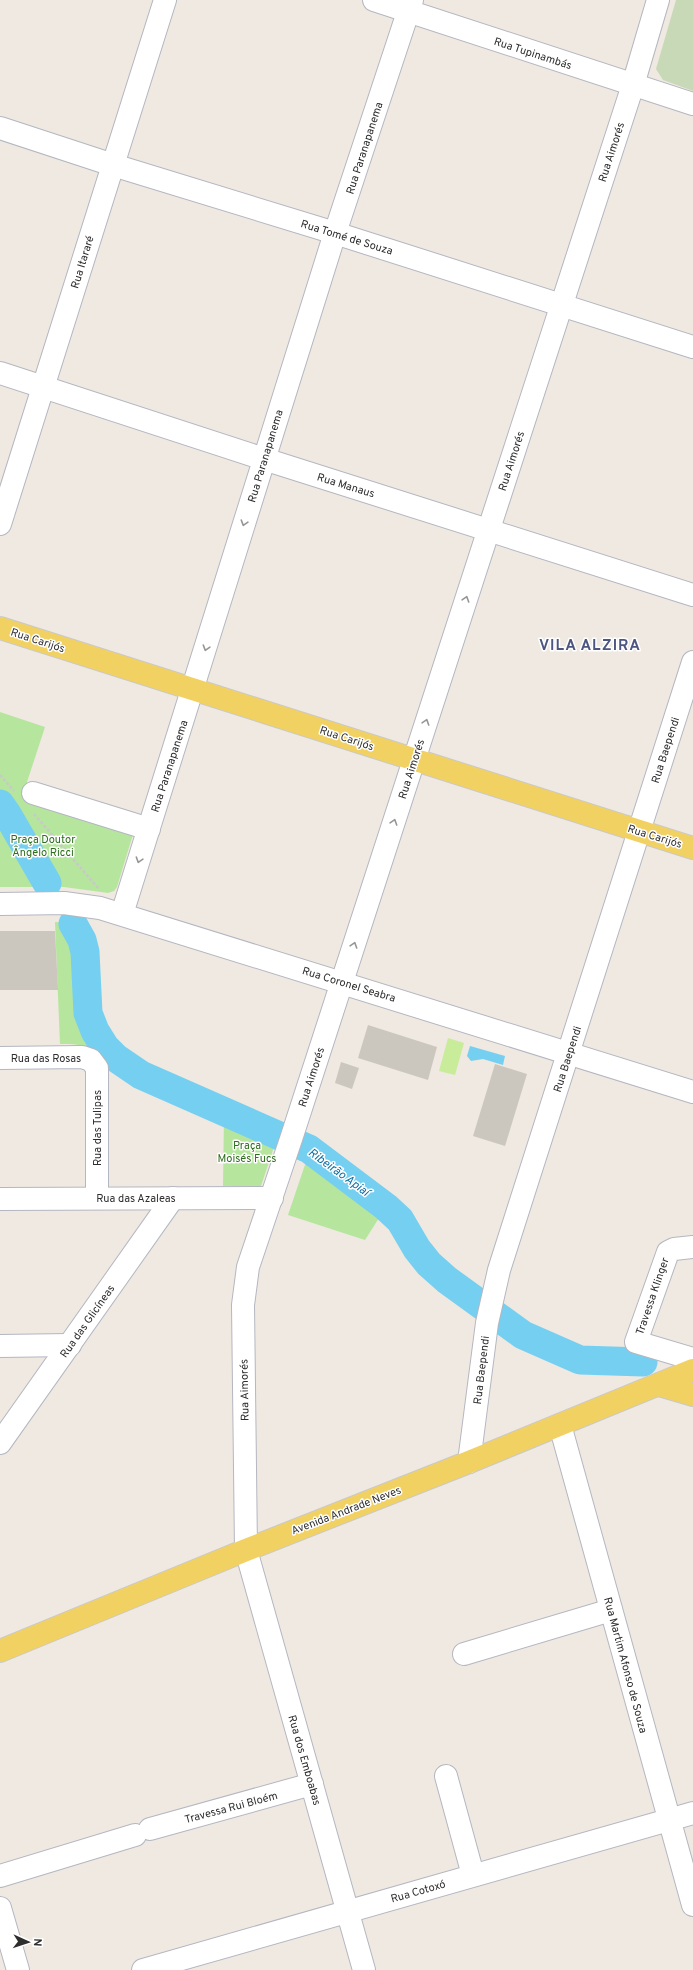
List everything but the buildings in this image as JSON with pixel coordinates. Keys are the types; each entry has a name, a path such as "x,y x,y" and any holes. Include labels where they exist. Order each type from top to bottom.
{"main road":[{"name":"Rua Carijós","path":"0,628 693,848"},
{"name":"Avenida Andrade Neves","path":"5,1648 246,1550 560,1426 693,1370"},
{"path":"659,1385 693,1395"}],"street":[{"name":"Rua Itararé","path":"0,524 165,0"},
{"name":"Rua Tupinambás","path":"374,0 411,6 633,85 693,104"},
{"name":"Rua Aimorés","path":"246,1550 243,1305 248,1267 290,1144 633,85 658,0"},
{"name":"Rua Paranapanema","path":"122,914 335,233 411,6"},
{"name":"Rua Tomé de Souza","path":"0,128 112,165 335,233 693,347"},
{"name":"Rua Manaus","path":"0,373 264,459 489,529 693,595"},
{"name":"Rua Baependi","path":"469,1462 487,1323 499,1270 693,662"},
{"path":"26,799 149,829"},
{"name":"Rua Coronel Seabra","path":"0,904 64,903 100,908 693,1092"},
{"name":"Rua das Rosas","path":"0,1058 82,1057 92,1060"},
{"name":"Rua das Tulipas","path":"92,1060 97,1068 97,1198"},
{"name":"Rua das Glicíneas","path":"0,1443 173,1198"},
{"name":"Rua das Azaleas","path":"0,1199 272,1198"},
{"name":"Travessa Klinger","path":"693,1247 674,1249 668,1252 636,1342 693,1359"},
{"path":"0,1346 70,1345"},
{"name":"Rua Martim Afonso de Souza","path":"560,1426 693,1905"},
{"name":"Rua dos Emboabas","path":"246,1550 364,1970"},
{"path":"464,1654 611,1610"},
{"path":"446,1776 473,1876"},
{"name":"Travessa Rui Bloém","path":"0,1876 143,1832 312,1784"},
{"name":"Rua Cotoxó","path":"143,1970 693,1813"},
{"path":"0,1908 18,1970"}],"path":[{"path":"0,775 26,799 103,894 100,908"}],"green space":[{"path":"676,0 693,0 693,91 663,80 656,69"},
{"name":"Praça Doutor Ângelo Ricci","path":"0,712 45,727 27,782 28,797 134,831 117,887 114,891 108,893 64,887 0,887 0,802 2,802 0,798"},
{"path":"55,922 83,924 85,1011 111,1069 100,1056 90,1048 77,1045 60,1044"},
{"path":"448,1038 464,1043 455,1075 439,1071"},
{"name":"Praça Moisés Fucs","path":"224,1116 277,1138 261,1186 223,1186"},
{"path":"308,1156 384,1210 365,1240 288,1215"}],"water":[{"path":"470,1046 505,1056 503,1065 483,1059 471,1061 467,1056"}],"waterway":[{"name":"Ribeirão Apiaí","path":"0,804 47,883"},
{"name":"Ribeirão Apiaí","path":"73,924 82,940 85,952 88,1013 95,1031 105,1047 116,1058 141,1075 309,1149 386,1207 400,1220 417,1249 429,1264 447,1280 523,1335 580,1360 643,1362"}],"district":[{"name":"VILA ALZIRA","path":"590,645"}]}
